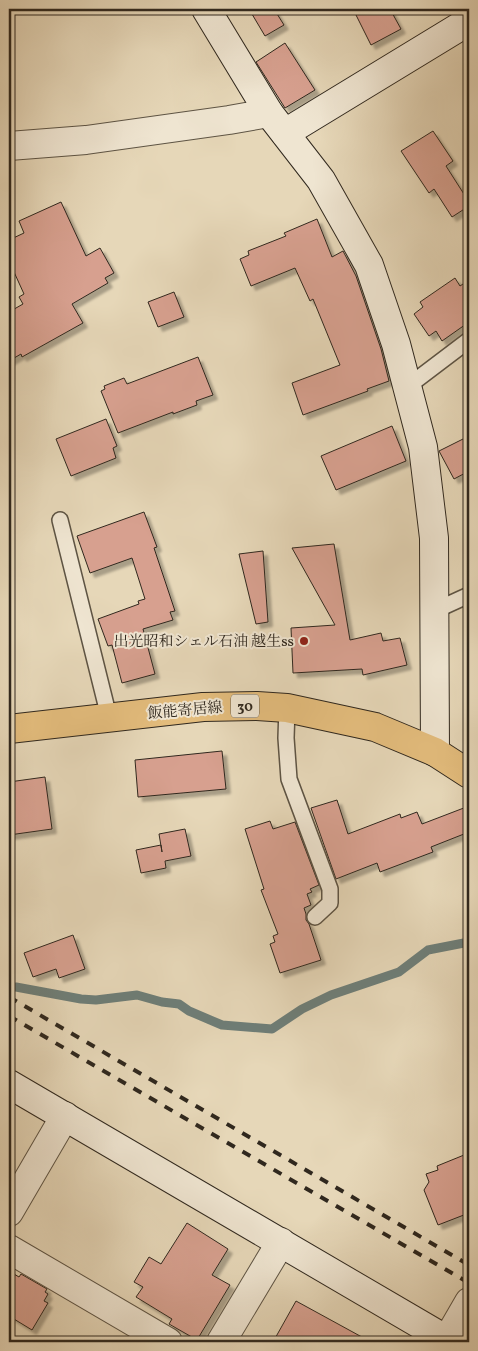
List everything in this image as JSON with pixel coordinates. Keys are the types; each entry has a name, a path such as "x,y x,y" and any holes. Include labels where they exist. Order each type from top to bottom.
{"main road":[{"name":"飯能寄居線","path":"9,729 203,707 257,706 287,708 375,727 435,752 469,774"}],"street":[{"path":"206,9 277,123 321,180 369,265 396,344 423,446 434,538 435,752"},
{"path":"9,146 86,140 229,120 277,123 469,21"},
{"path":"9,1084 281,1242 454,1336 469,1302"},
{"path":"9,1212 66,1116"},
{"path":"221,1342 281,1242"},
{"path":"9,1249 168,1342"}],"lane":[{"path":"407,387 469,340"},
{"path":"60,520 109,717"},
{"path":"434,612 469,595"},
{"path":"287,708 286,738 289,779 330,889 330,903 315,918"}],"building":[{"path":"249,9 274,9 284,25 265,36"},
{"path":"353,9 390,9 401,29 371,45"},
{"path":"285,43 315,90 285,108 256,62"},
{"path":"433,131 453,161 446,166 469,202 469,206 452,217 434,189 429,193 401,151"},
{"path":"61,202 86,256 100,248 114,273 105,278 108,283 72,304 83,323 22,357 21,354 9,361 9,312 23,304 19,297 24,294 9,261 9,240 24,233 19,221"},
{"path":"317,219 332,257 343,251 356,276 381,349 389,381 367,389 368,391 303,415 292,383 340,365 313,299 310,301 295,268 251,286 240,259 249,255 248,251 286,236 284,233"},
{"path":"455,278 460,286 469,280 469,322 442,341 436,331 429,336 414,314 423,307 420,302"},
{"path":"174,292 184,317 158,327 148,302"},
{"path":"198,357 213,395 196,401 197,405 118,433 101,391 105,389 104,386 124,378 127,384"},
{"path":"106,419 117,446 113,448 116,458 71,476 56,439"},
{"path":"392,426 406,461 336,490 321,456"},
{"path":"469,436 469,471 454,479 439,451"},
{"path":"144,512 157,547 154,548 175,611 170,612 173,620 143,629 155,674 122,683 112,645 108,646 98,619 139,604 138,601 145,599 132,558 90,573 77,536"},
{"path":"334,544 350,640 381,633 383,641 400,638 407,665 363,675 362,669 293,673 291,628 335,625 292,548"},
{"path":"263,551 268,622 256,624 239,554"},
{"path":"222,751 226,789 138,797 135,760"},
{"path":"45,777 52,829 9,835 9,782"},
{"path":"337,800 348,834 400,814 401,818 417,812 422,824 469,806 469,832 431,847 433,852 380,872 377,863 336,879 311,808"},
{"path":"270,821 273,829 295,822 319,885 310,889 312,892 307,894 311,905 304,908 306,920 321,960 280,973 270,944 275,942 273,936 278,934 261,890 264,889 245,829"},
{"path":"185,829 191,856 165,861 166,868 141,873 136,850 161,845 159,834"},
{"path":"73,935 85,969 59,978 56,969 33,977 24,953"},
{"path":"469,1153 469,1213 438,1225 424,1190 429,1182 426,1174 438,1170 437,1166"},
{"path":"187,1223 228,1249 212,1275 230,1285 197,1340 169,1324 172,1319 136,1297 143,1287 134,1282 149,1257 161,1264"},
{"path":"9,1271 19,1277 21,1274 47,1289 45,1292 48,1294 44,1301 48,1303 32,1330 9,1316"},
{"path":"296,1301 371,1342 273,1342"}],"waterway":[{"path":"16,987 96,1000 137,995 162,1002 179,1004 189,1011 222,1025 272,1029 302,1009 331,995 399,972 428,950 469,942"}],"railway":[{"path":"9,997 469,1265"},
{"path":"9,1016 469,1283"}],"place":[{"name":"出光昭和シェル石油 越生ss","path":"304,641"}]}
